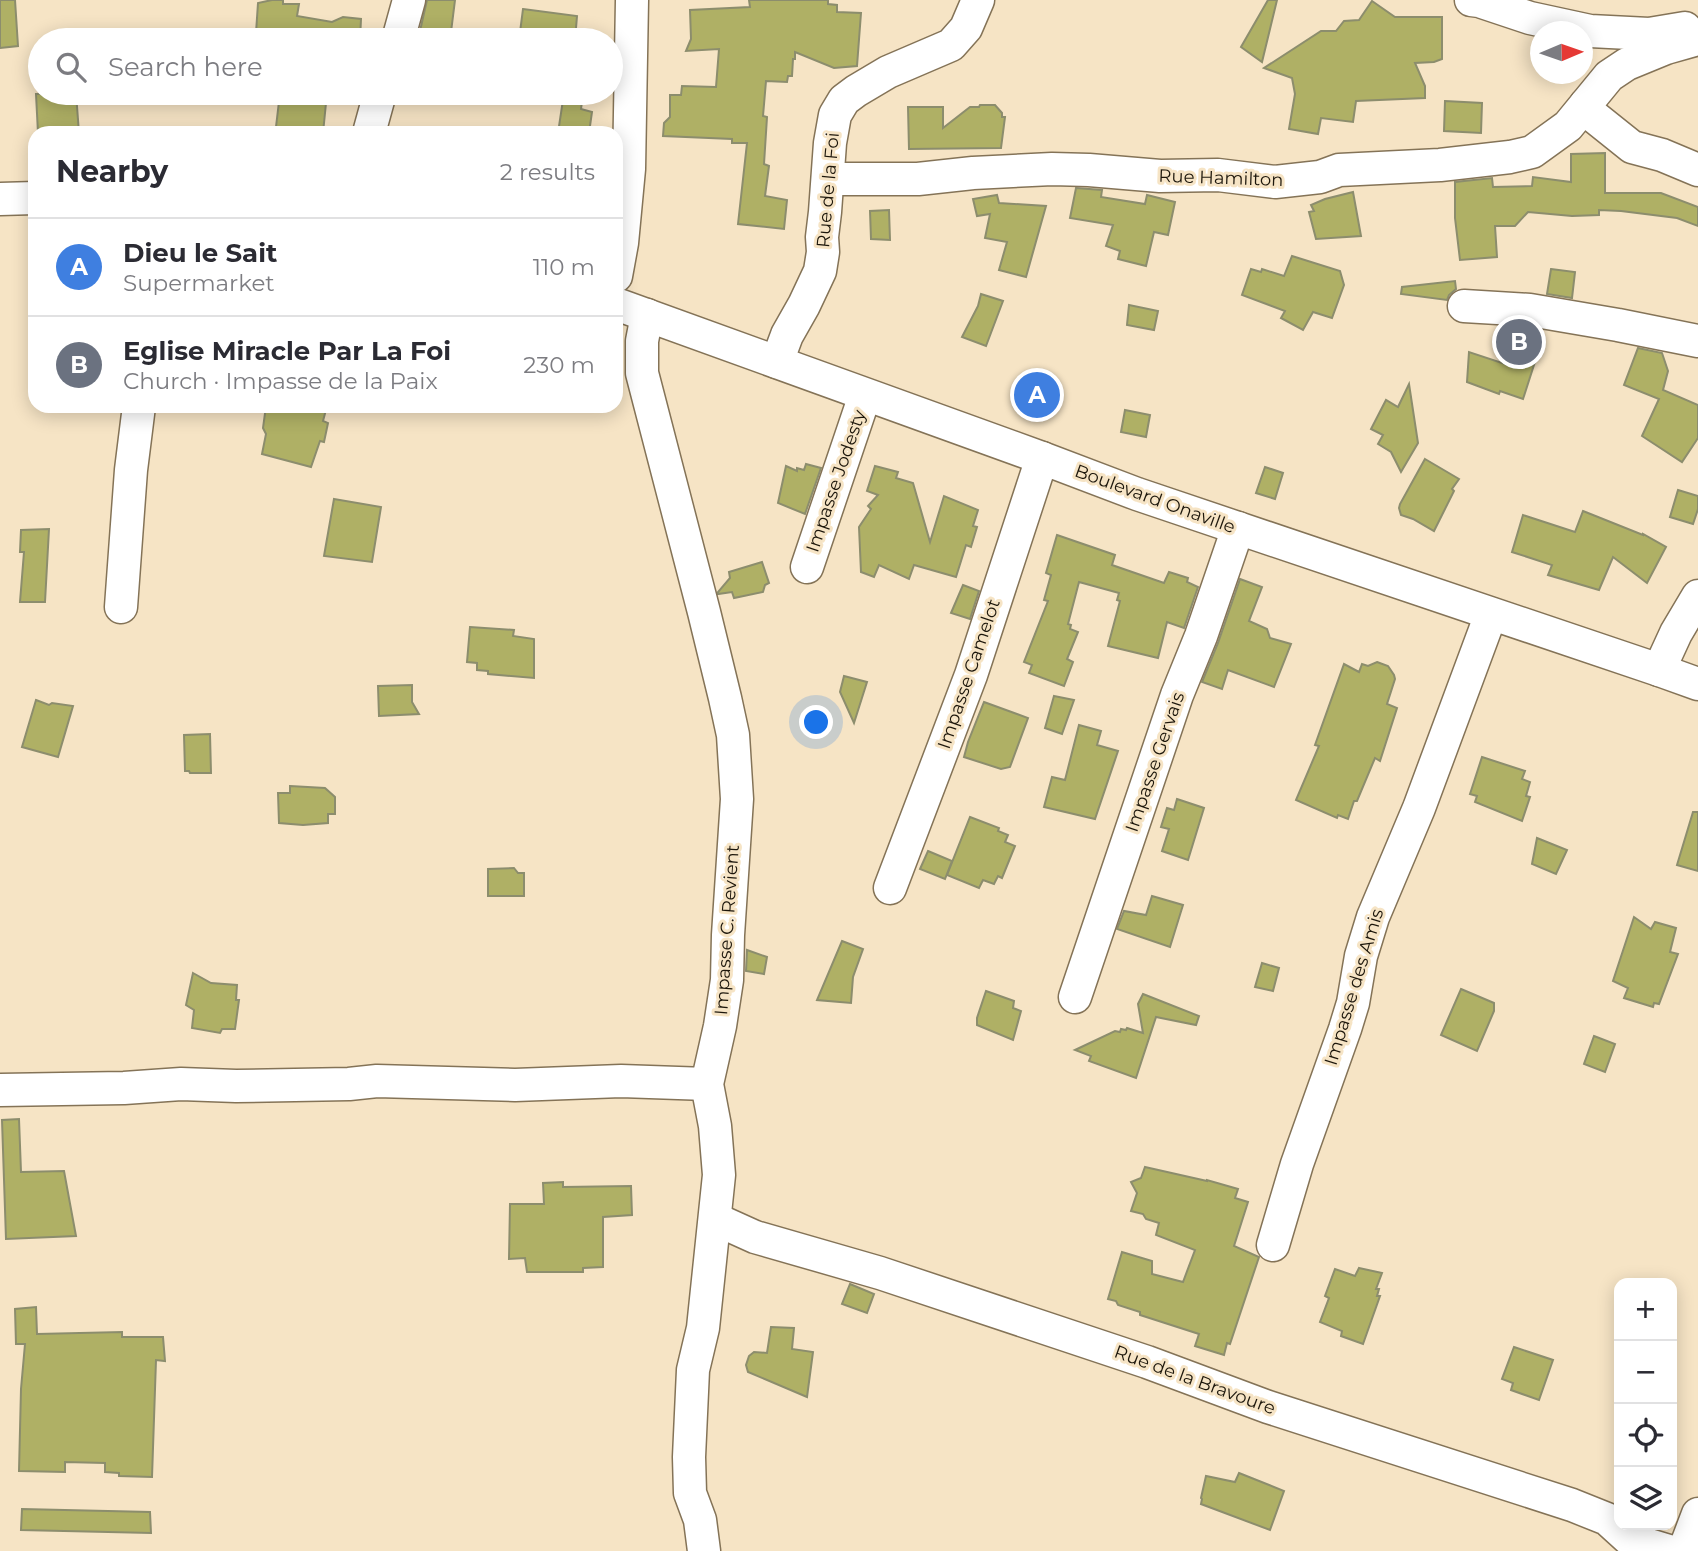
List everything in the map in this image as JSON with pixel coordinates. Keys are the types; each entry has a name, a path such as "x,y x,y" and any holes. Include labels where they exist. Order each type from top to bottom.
{"street":[{"path":"401,28 409,0"},
{"path":"623,232 629,169 632,0"},
{"name":"Rue de la Foi","path":"777,362 787,335 820,271 830,143 835,115 844,100 888,72 951,45 966,28 978,0"},
{"path":"1471,0 1550,23 1611,32 1649,34 1698,27"},
{"path":"1611,32 1608,42 1612,64 1618,70"},
{"name":"Rue Hamilton","path":"828,179 918,178 1052,169 1160,176 1218,175 1275,182 1320,177 1339,170 1476,162 1510,157 1532,152 1569,126 1618,70 1666,48 1698,39"},
{"path":"1586,104 1592,115 1632,147 1662,155 1698,170"},
{"path":"371,126 377,105"},
{"path":"0,199 28,198"},
{"name":"Boulevard Onaville","path":"623,306 1137,494 1698,684"},
{"path":"1464,306 1541,312 1698,341"},
{"name":"Impasse C. Revient","path":"647,315 642,341 642,373 733,735 737,799 727,980 707,1084 715,1126 719,1175 702,1328 693,1370 689,1457 690,1493 701,1520 704,1551"},
{"name":"Impasse Jodesty","path":"807,567 865,394"},
{"path":"121,607 138,413"},
{"name":"Impasse Camelot","path":"890,888 971,675 1042,458"},
{"name":"Impasse Gervais","path":"1075,997 1177,695 1201,636 1238,528"},
{"path":"1660,670 1676,633 1698,596"},
{"name":"Impasse des Amis","path":"1273,1245 1297,1164 1353,1003 1361,956 1373,917 1419,808 1491,614"},
{"path":"0,1090 124,1088 181,1084 349,1084 377,1081 515,1084 621,1081 707,1084"},
{"name":"Rue de la Bravoure","path":"715,1221 755,1237 880,1273 1160,1366 1268,1407 1559,1500 1607,1519 1629,1539 1669,1551"},
{"path":"1684,1551 1698,1514"},
{"path":"701,1520 714,1522 725,1551"}],"building":[{"path":"0,0 15,0 18,46 0,48"},
{"path":"283,0 283,4 299,4 297,16 332,22 343,17 361,19 361,28 256,28 258,3"},
{"path":"427,0 455,0 452,28 421,28"},
{"path":"749,0 828,0 828,4 837,5 837,12 861,13 857,66 834,68 795,52 792,76 788,76 787,82 766,81 763,116 767,117 764,164 769,166 765,196 787,200 784,229 738,224 747,143 732,143 732,139 663,136 664,123 670,117 670,95 681,95 682,86 716,87 719,49 686,51 691,39 690,10 750,7"},
{"path":"1268,0 1277,0 1262,62 1241,47"},
{"path":"1372,1 1395,17 1442,17 1442,59 1415,63 1425,86 1425,98 1356,101 1353,122 1321,118 1318,134 1289,129 1295,94 1292,78 1264,68 1321,31 1336,31 1344,21 1359,20"},
{"path":"523,9 577,16 576,28 521,28"},
{"path":"1445,101 1482,103 1481,133 1444,131"},
{"path":"37,105 77,105 78,126 38,126"},
{"path":"279,105 326,105 324,126 276,126"},
{"path":"562,105 582,105 581,109 592,112 590,126 559,126"},
{"path":"995,105 1002,117 1005,117 1001,148 909,149 908,107 943,107 943,128 970,107"},
{"path":"1605,153 1605,193 1661,193 1698,207 1698,226 1677,218 1621,211 1599,210 1599,215 1572,216 1528,212 1515,226 1495,226 1497,257 1460,260 1455,218 1455,182 1492,178 1493,187 1532,186 1533,177 1571,182 1571,154"},
{"path":"1076,188 1102,190 1101,197 1145,204 1147,195 1175,202 1168,235 1154,232 1146,266 1118,259 1120,251 1106,246 1113,225 1070,218"},
{"path":"1353,192 1361,236 1316,239 1309,212 1314,211 1311,205"},
{"path":"997,195 999,203 1046,206 1026,277 999,270 1007,242 985,238 990,214 977,216 973,199"},
{"path":"889,210 890,240 871,239 870,211"},
{"path":"1292,256 1340,271 1344,285 1332,318 1313,312 1303,330 1281,318 1285,311 1242,295 1251,269 1261,272 1262,269 1284,276"},
{"path":"1551,269 1575,272 1572,298 1547,294"},
{"path":"1455,281 1456,289 1447,300 1401,294 1402,287"},
{"path":"981,294 1003,301 986,346 962,337 978,306"},
{"path":"1129,305 1158,311 1154,330 1127,325"},
{"path":"1521,335 1542,340 1523,399 1500,391 1499,394 1467,382 1469,352 1511,366"},
{"path":"1638,348 1662,353 1668,371 1663,390 1698,405 1698,438 1682,462 1642,436 1659,399 1624,385"},
{"path":"1409,384 1418,443 1401,472 1391,452 1378,444 1383,435 1371,429 1386,400 1398,407"},
{"path":"1125,410 1150,415 1146,437 1121,432"},
{"path":"265,413 325,413 323,421 328,423 324,442 320,441 311,467 262,454 266,434 263,428"},
{"path":"1425,459 1459,479 1434,531 1401,515 1399,508"},
{"path":"806,464 821,468 805,514 778,503 786,466 797,471 797,468 804,470"},
{"path":"875,466 898,472 896,478 913,483 930,542 944,496 978,510 973,526 977,527 971,547 966,545 956,577 914,565 909,579 879,565 874,577 861,572 859,527 871,509 868,506 878,495 867,491"},
{"path":"1265,467 1283,473 1275,499 1256,493"},
{"path":"1678,490 1698,496 1698,509 1693,524 1670,517"},
{"path":"334,499 381,507 372,562 324,556"},
{"path":"1583,511 1643,534 1666,547 1647,583 1613,557 1599,590 1548,575 1552,565 1512,552 1523,515 1575,532"},
{"path":"49,529 45,602 20,602 24,552 20,552 21,530"},
{"path":"1057,535 1115,555 1112,565 1164,583 1169,572 1188,578 1187,582 1198,587 1184,628 1167,622 1158,658 1108,646 1120,601 1117,600 1119,593 1079,582 1068,624 1071,625 1070,629 1078,632 1067,659 1073,662 1064,686 1029,673 1032,665 1024,662 1048,601 1044,600 1051,575 1046,573"},
{"path":"762,562 769,583 765,585 763,592 734,598 732,592 718,594 730,578 729,572"},
{"path":"1240,579 1262,587 1249,621 1267,629 1270,638 1291,644 1274,687 1228,670 1222,689 1202,682"},
{"path":"963,585 979,591 970,619 951,613"},
{"path":"470,627 514,630 513,636 534,639 534,678 488,674 488,671 477,670 477,663 467,662"},
{"path":"1377,662 1388,666 1394,675 1387,704 1397,708 1380,761 1375,758 1348,819 1338,815 1337,818 1296,800 1319,746 1315,745 1344,664 1359,672 1362,664 1368,666"},
{"path":"844,676 867,682 854,723 840,692"},
{"path":"412,685 412,702 419,714 379,716 378,686"},
{"path":"1054,696 1074,700 1062,734 1045,728"},
{"path":"36,700 49,705 52,703 73,706 58,757 22,747"},
{"path":"984,702 1028,718 1010,767 1001,769 964,757"},
{"path":"1079,725 1101,731 1097,745 1118,751 1095,819 1044,807 1052,777 1065,780"},
{"path":"210,734 211,773 185,771 184,735"},
{"path":"1482,757 1525,771 1522,779 1530,782 1526,796 1530,797 1522,821 1475,802 1477,796 1470,794"},
{"path":"290,786 325,788 335,797 335,814 328,814 328,823 279,823 278,793 290,793"},
{"path":"1177,799 1204,808 1188,860 1162,851 1169,829 1161,827 1167,808 1174,810"},
{"path":"1693,812 1698,812 1698,871 1677,865"},
{"path":"970,817 999,828 998,831 1008,835 1005,842 1015,846 1002,878 998,876 994,884 983,880 979,888 947,875"},
{"path":"1537,838 1567,850 1556,874 1532,864"},
{"path":"928,851 952,861 945,879 920,869"},
{"path":"514,868 518,873 524,873 524,896 488,896 488,869"},
{"path":"1152,896 1183,905 1170,947 1117,929 1124,911 1146,915"},
{"path":"1634,917 1651,929 1655,922 1676,928 1670,952 1678,954 1659,1004 1654,1003 1653,1007 1624,998 1628,988 1613,981"},
{"path":"842,941 863,949 853,977 851,1003 817,1000"},
{"path":"747,950 767,957 764,974 746,971"},
{"path":"1262,963 1279,968 1273,991 1255,987"},
{"path":"193,973 211,983 237,985 236,1000 239,1000 235,1029 222,1029 220,1033 192,1028 194,1010 186,1005"},
{"path":"1461,989 1494,1003 1494,1011 1477,1051 1441,1035"},
{"path":"986,991 1014,1001 1013,1008 1021,1011 1013,1040 977,1025"},
{"path":"1143,994 1199,1016 1196,1025 1156,1017 1136,1078 1089,1061 1091,1056 1075,1050 1115,1031 1120,1032 1121,1029 1143,1033 1138,1004"},
{"path":"1594,1036 1615,1044 1605,1072 1584,1064"},
{"path":"19,1119 21,1172 64,1171 76,1236 6,1239 2,1120"},
{"path":"1145,1167 1238,1189 1235,1198 1248,1202 1234,1246 1259,1257 1224,1355 1195,1346 1199,1334 1140,1315 1140,1312 1108,1299 1122,1252 1152,1261 1152,1274 1183,1282 1195,1250 1156,1235 1159,1223 1131,1211 1137,1193 1131,1182 1141,1178"},
{"path":"563,1182 563,1187 631,1186 632,1215 603,1217 603,1267 583,1268 583,1272 527,1272 525,1258 509,1259 510,1204 544,1204 543,1183"},
{"path":"1359,1268 1382,1273 1376,1289 1379,1289 1377,1296 1380,1296 1363,1344 1341,1336 1342,1331 1320,1322 1329,1298 1325,1296 1335,1269 1355,1276"},
{"path":"850,1284 874,1294 867,1313 842,1304"},
{"path":"36,1307 37,1334 122,1332 122,1337 163,1337 165,1361 156,1360 152,1477 119,1476 119,1473 105,1472 105,1463 65,1462 65,1472 19,1471 25,1344 16,1344 15,1309"},
{"path":"771,1327 794,1328 792,1349 813,1352 807,1397 748,1372 746,1365 749,1356 754,1352 767,1353"},
{"path":"1514,1347 1553,1360 1539,1400 1511,1390 1513,1383 1502,1379"},
{"path":"1239,1473 1284,1491 1270,1530 1201,1504 1206,1476 1235,1482"},
{"path":"22,1509 150,1512 151,1533 21,1530"}],"place":[{"name":"Eglise Miracle Par La Foi","path":"1519,342"},
{"name":"Dieu le Sait","path":"1037,395"}]}
